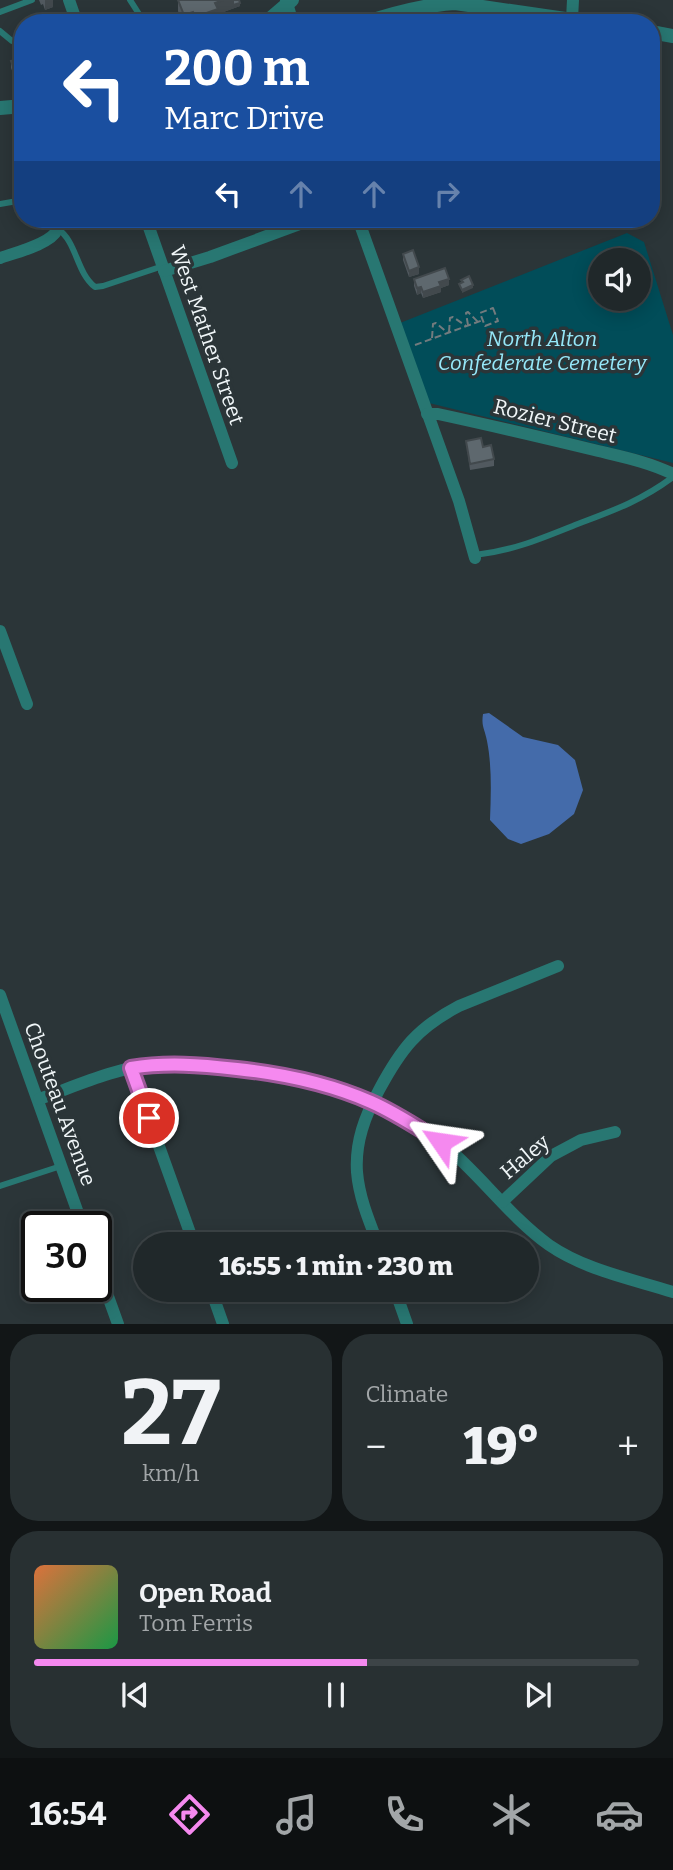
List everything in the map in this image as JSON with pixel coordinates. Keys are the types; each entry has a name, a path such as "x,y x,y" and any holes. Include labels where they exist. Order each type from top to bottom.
{"street":[{"path":"274,14 288,1"},
{"path":"410,14 440,4 456,3 537,14"},
{"path":"0,258 46,241 52,237 56,228"},
{"name":"West Mather Street","path":"149,228 232,463"},
{"path":"163,269 210,257 289,228"},
{"path":"361,228 459,502 475,557"},
{"name":"Rozier Street","path":"427,414 521,432 635,460 673,475"},
{"path":"0,631 27,704"},
{"path":"374,1232 360,1192 357,1173 359,1139 363,1122 395,1061 417,1035 459,1006 558,966"},
{"name":"Chouteau Avenue","path":"0,995 77,1211"},
{"path":"39,1099 103,1076 154,1064 180,1064 276,1074 340,1090 400,1117 441,1142 538,1236 574,1260 673,1292"},
{"path":"131,1068 190,1232"},
{"name":"Haley","path":"502,1202 551,1156 581,1140 615,1132"},
{"path":"110,1302 118,1324"},
{"path":"215,1302 223,1324"},
{"path":"399,1302 407,1324"}],"lane":[{"path":"0,12 32,0"},
{"path":"481,6 481,14"},
{"path":"0,31 14,41"},
{"path":"61,228 81,271 95,287 163,269"},
{"path":"475,557 535,542 642,498 673,475"},
{"path":"0,1186 62,1166"}],"path":[{"path":"493,308 498,321 485,326 483,320 480,313 493,308"},
{"path":"467,326 468,312 478,322"},
{"path":"448,333 450,318 453,317 467,326"},
{"path":"404,349 483,320"},
{"path":"432,339 433,324 436,323 448,333"}],"green space":[{"name":"North Alton Confederate Cemetery","path":"627,233 644,242 646,248 589,248"},
{"name":"North Alton Confederate Cemetery","path":"588,248 588,311 651,311 651,264 673,335 673,463 429,403 400,323"}],"water":[{"path":"489,713 523,737 558,745 575,760 583,790 574,814 549,834 521,844 508,839 490,820 490,760 482,722 483,714"}],"building":[{"path":"178,0 223,0 215,3 218,9 204,14 184,14"},
{"path":"413,250 419,267 409,271 403,254"},
{"path":"445,268 449,279 439,282 441,286 423,292 421,287 417,288 414,279"},
{"path":"469,276 473,285 462,290 459,284 463,282 461,280"},
{"path":"481,438 483,447 491,445 494,459 470,464 466,441"}],"route":[{"path":"149,1118 131,1068 154,1064 213,1066 276,1074 340,1090 400,1117 441,1142"}]}
